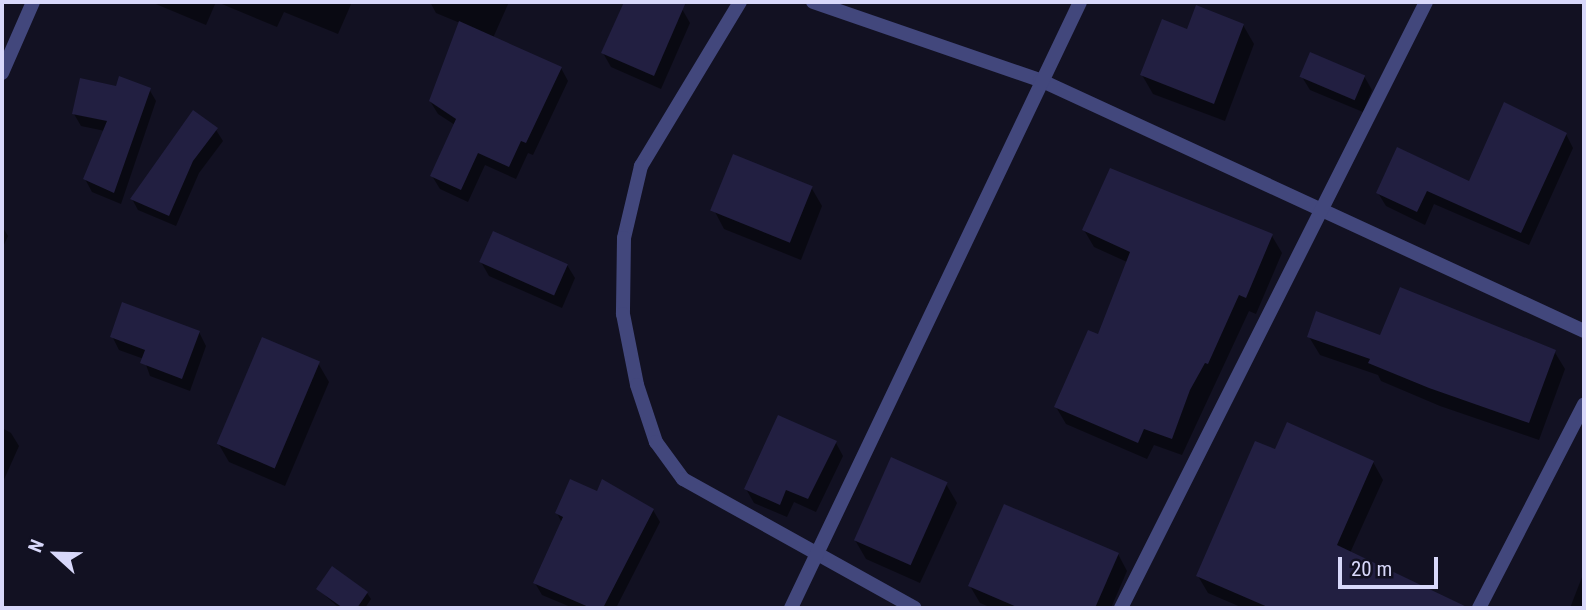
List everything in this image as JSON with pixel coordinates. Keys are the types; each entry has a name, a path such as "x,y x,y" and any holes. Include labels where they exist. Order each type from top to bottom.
{"street":[{"path":"2,73 33,2"},
{"path":"740,2 640,166 624,238 623,314 637,385 656,442 682,479 813,556 915,608"},
{"path":"813,2 1040,80 1324,208 1584,331"},
{"path":"791,608 813,556 1040,80 1080,2"},
{"path":"1121,608 1426,2"},
{"path":"1479,608 1584,405"}],"building":[{"path":"624,2 686,2 654,76 601,53"},
{"path":"1196,5 1244,24 1214,104 1140,75 1162,19 1187,29"},
{"path":"459,21 562,67 526,143 521,141 509,167 478,153 461,190 430,176 456,119 429,101"},
{"path":"1310,52 1365,75 1355,100 1299,77"},
{"path":"119,76 151,88 114,193 83,179 107,121 72,114 80,78 116,86"},
{"path":"1504,102 1567,133 1521,233 1427,191 1417,212 1376,193 1397,147 1469,181"},
{"path":"193,110 218,128 193,161 169,216 130,199"},
{"path":"733,154 813,186 790,243 710,211"},
{"path":"1110,168 1273,234 1246,298 1239,295 1208,364 1205,363 1190,390 1172,439 1144,429 1138,443 1054,407 1088,330 1098,334 1130,252 1082,230"},
{"path":"493,231 568,264 554,295 479,262"},
{"path":"1400,287 1556,350 1529,423 1429,388 1368,363 1370,359 1307,337 1316,311 1380,335"},
{"path":"122,302 200,331 182,379 140,363 145,350 110,337"},
{"path":"262,337 320,362 275,468 217,444"},
{"path":"778,415 837,441 808,499 786,490 780,505 744,489"},
{"path":"1287,422 1374,461 1337,545 1469,608 1270,608 1196,576 1255,441 1275,449"},
{"path":"891,457 948,482 911,565 854,540"},
{"path":"570,479 597,491 602,479 654,509 603,608 591,608 533,583 563,517 555,513"},
{"path":"1004,504 1119,553 1095,608 1019,608 968,586"},
{"path":"332,566 368,592 357,608 343,608 316,589"}]}
